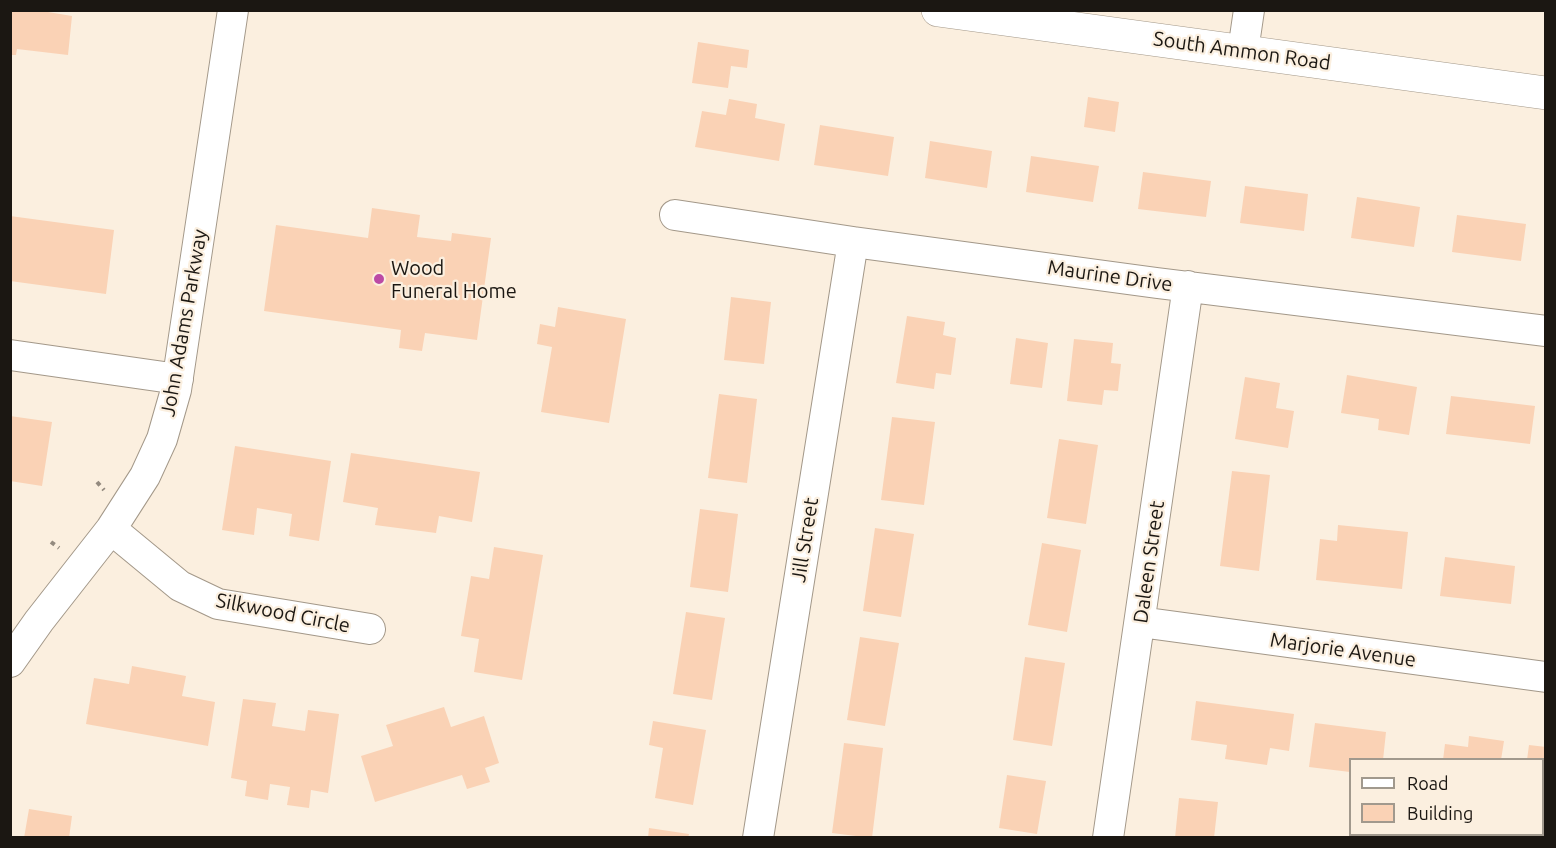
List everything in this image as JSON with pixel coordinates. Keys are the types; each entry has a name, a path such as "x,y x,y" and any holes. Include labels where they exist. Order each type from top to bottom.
{"main road":[{"name":"South Ammon Road","path":"938,10 1545,93"}],"street":[{"name":"John Adams Parkway","path":"10,662 111,529 145,476 162,439 175,399 233,10"},
{"path":"1244,51 1249,10"},
{"name":"Maurine Drive","path":"675,215 853,242 1545,331"},
{"name":"Jill Street","path":"758,837 853,242"},
{"name":"Daleen Street","path":"1108,837 1188,286"},
{"path":"10,355 178,379"},
{"name":"Silkwood Circle","path":"111,529 180,586 218,604 370,629"},
{"name":"Marjorie Avenue","path":"1140,622 1545,677"}],"path":[{"path":"51,542 62,550"}],"building":[{"path":"10,10 48,10 48,12 72,16 68,55 17,49 16,55 10,55"},
{"path":"698,42 749,50 747,68 731,66 728,88 692,83"},
{"path":"1088,97 1119,102 1115,132 1084,127"},
{"path":"729,99 757,104 755,118 785,124 779,161 695,147 702,111 726,115"},
{"path":"820,125 894,137 888,176 814,165"},
{"path":"930,141 992,151 987,188 925,178"},
{"path":"1031,156 1099,166 1093,202 1026,192"},
{"path":"1143,172 1211,181 1206,217 1138,209"},
{"path":"1245,186 1308,194 1304,231 1240,223"},
{"path":"1357,197 1420,207 1414,247 1351,238"},
{"path":"372,208 420,215 417,237 451,241 452,233 491,238 477,340 425,333 422,351 399,348 401,330 264,311 276,225 368,238"},
{"path":"1457,215 1526,224 1521,261 1452,252"},
{"path":"10,216 114,230 106,294 10,281"},
{"path":"731,297 771,302 764,364 724,360"},
{"path":"558,307 626,319 609,423 541,412 552,347 537,344 540,324 555,327"},
{"path":"907,316 945,322 943,335 956,338 951,375 936,373 934,389 896,383"},
{"path":"1016,338 1048,343 1042,388 1010,384"},
{"path":"1074,339 1113,343 1111,363 1121,364 1118,391 1104,390 1102,405 1067,401"},
{"path":"1347,375 1417,387 1409,435 1378,430 1379,419 1341,413"},
{"path":"1245,377 1280,383 1276,408 1294,411 1288,448 1235,439"},
{"path":"719,394 757,399 747,483 708,478"},
{"path":"1451,396 1535,406 1530,444 1446,434"},
{"path":"10,416 52,422 42,486 10,481"},
{"path":"892,417 935,422 924,505 881,500"},
{"path":"1059,439 1098,445 1086,524 1047,518"},
{"path":"235,446 331,461 319,541 289,536 292,514 257,508 254,535 222,530"},
{"path":"351,453 480,472 472,522 439,516 436,533 375,525 378,508 343,502"},
{"path":"1232,471 1270,475 1259,571 1220,566"},
{"path":"700,509 738,514 728,592 690,587"},
{"path":"1338,525 1408,532 1402,589 1316,580 1320,539 1337,541"},
{"path":"875,528 914,534 901,617 863,611"},
{"path":"1042,543 1081,550 1067,632 1028,625"},
{"path":"494,547 543,555 522,680 474,672 479,639 461,636 471,576 489,579"},
{"path":"1445,557 1515,566 1511,604 1440,596"},
{"path":"686,612 725,618 712,700 673,694"},
{"path":"860,637 899,643 885,726 847,720"},
{"path":"1025,657 1065,663 1052,746 1013,740"},
{"path":"132,666 186,676 182,696 215,702 208,746 86,724 94,678 129,684"},
{"path":"243,699 276,703 272,726 305,731 308,710 339,714 328,793 311,790 309,808 287,805 290,787 270,784 268,800 245,796 247,781 231,778"},
{"path":"1196,701 1294,714 1289,751 1270,748 1267,765 1225,759 1227,745 1191,740"},
{"path":"444,707 451,727 484,716 499,763 485,768 490,782 467,789 462,775 375,802 361,756 393,746 386,725"},
{"path":"653,721 706,730 693,805 655,798 663,748 649,745"},
{"path":"1315,723 1386,732 1383,758 1349,758 1349,772 1309,767"},
{"path":"1469,736 1504,741 1501,758 1443,758 1445,744 1468,747"},
{"path":"844,743 883,748 872,838 832,833"},
{"path":"1529,745 1546,747 1546,784 1544,784 1544,758 1527,758"},
{"path":"1007,775 1046,781 1037,834 999,828"},
{"path":"1179,798 1218,802 1214,838 1175,838"},
{"path":"29,809 72,816 69,838 24,838"},
{"path":"649,828 689,834 688,838 648,838"}],"place":[{"name":"Wood Funeral Home","path":"379,279"}]}
